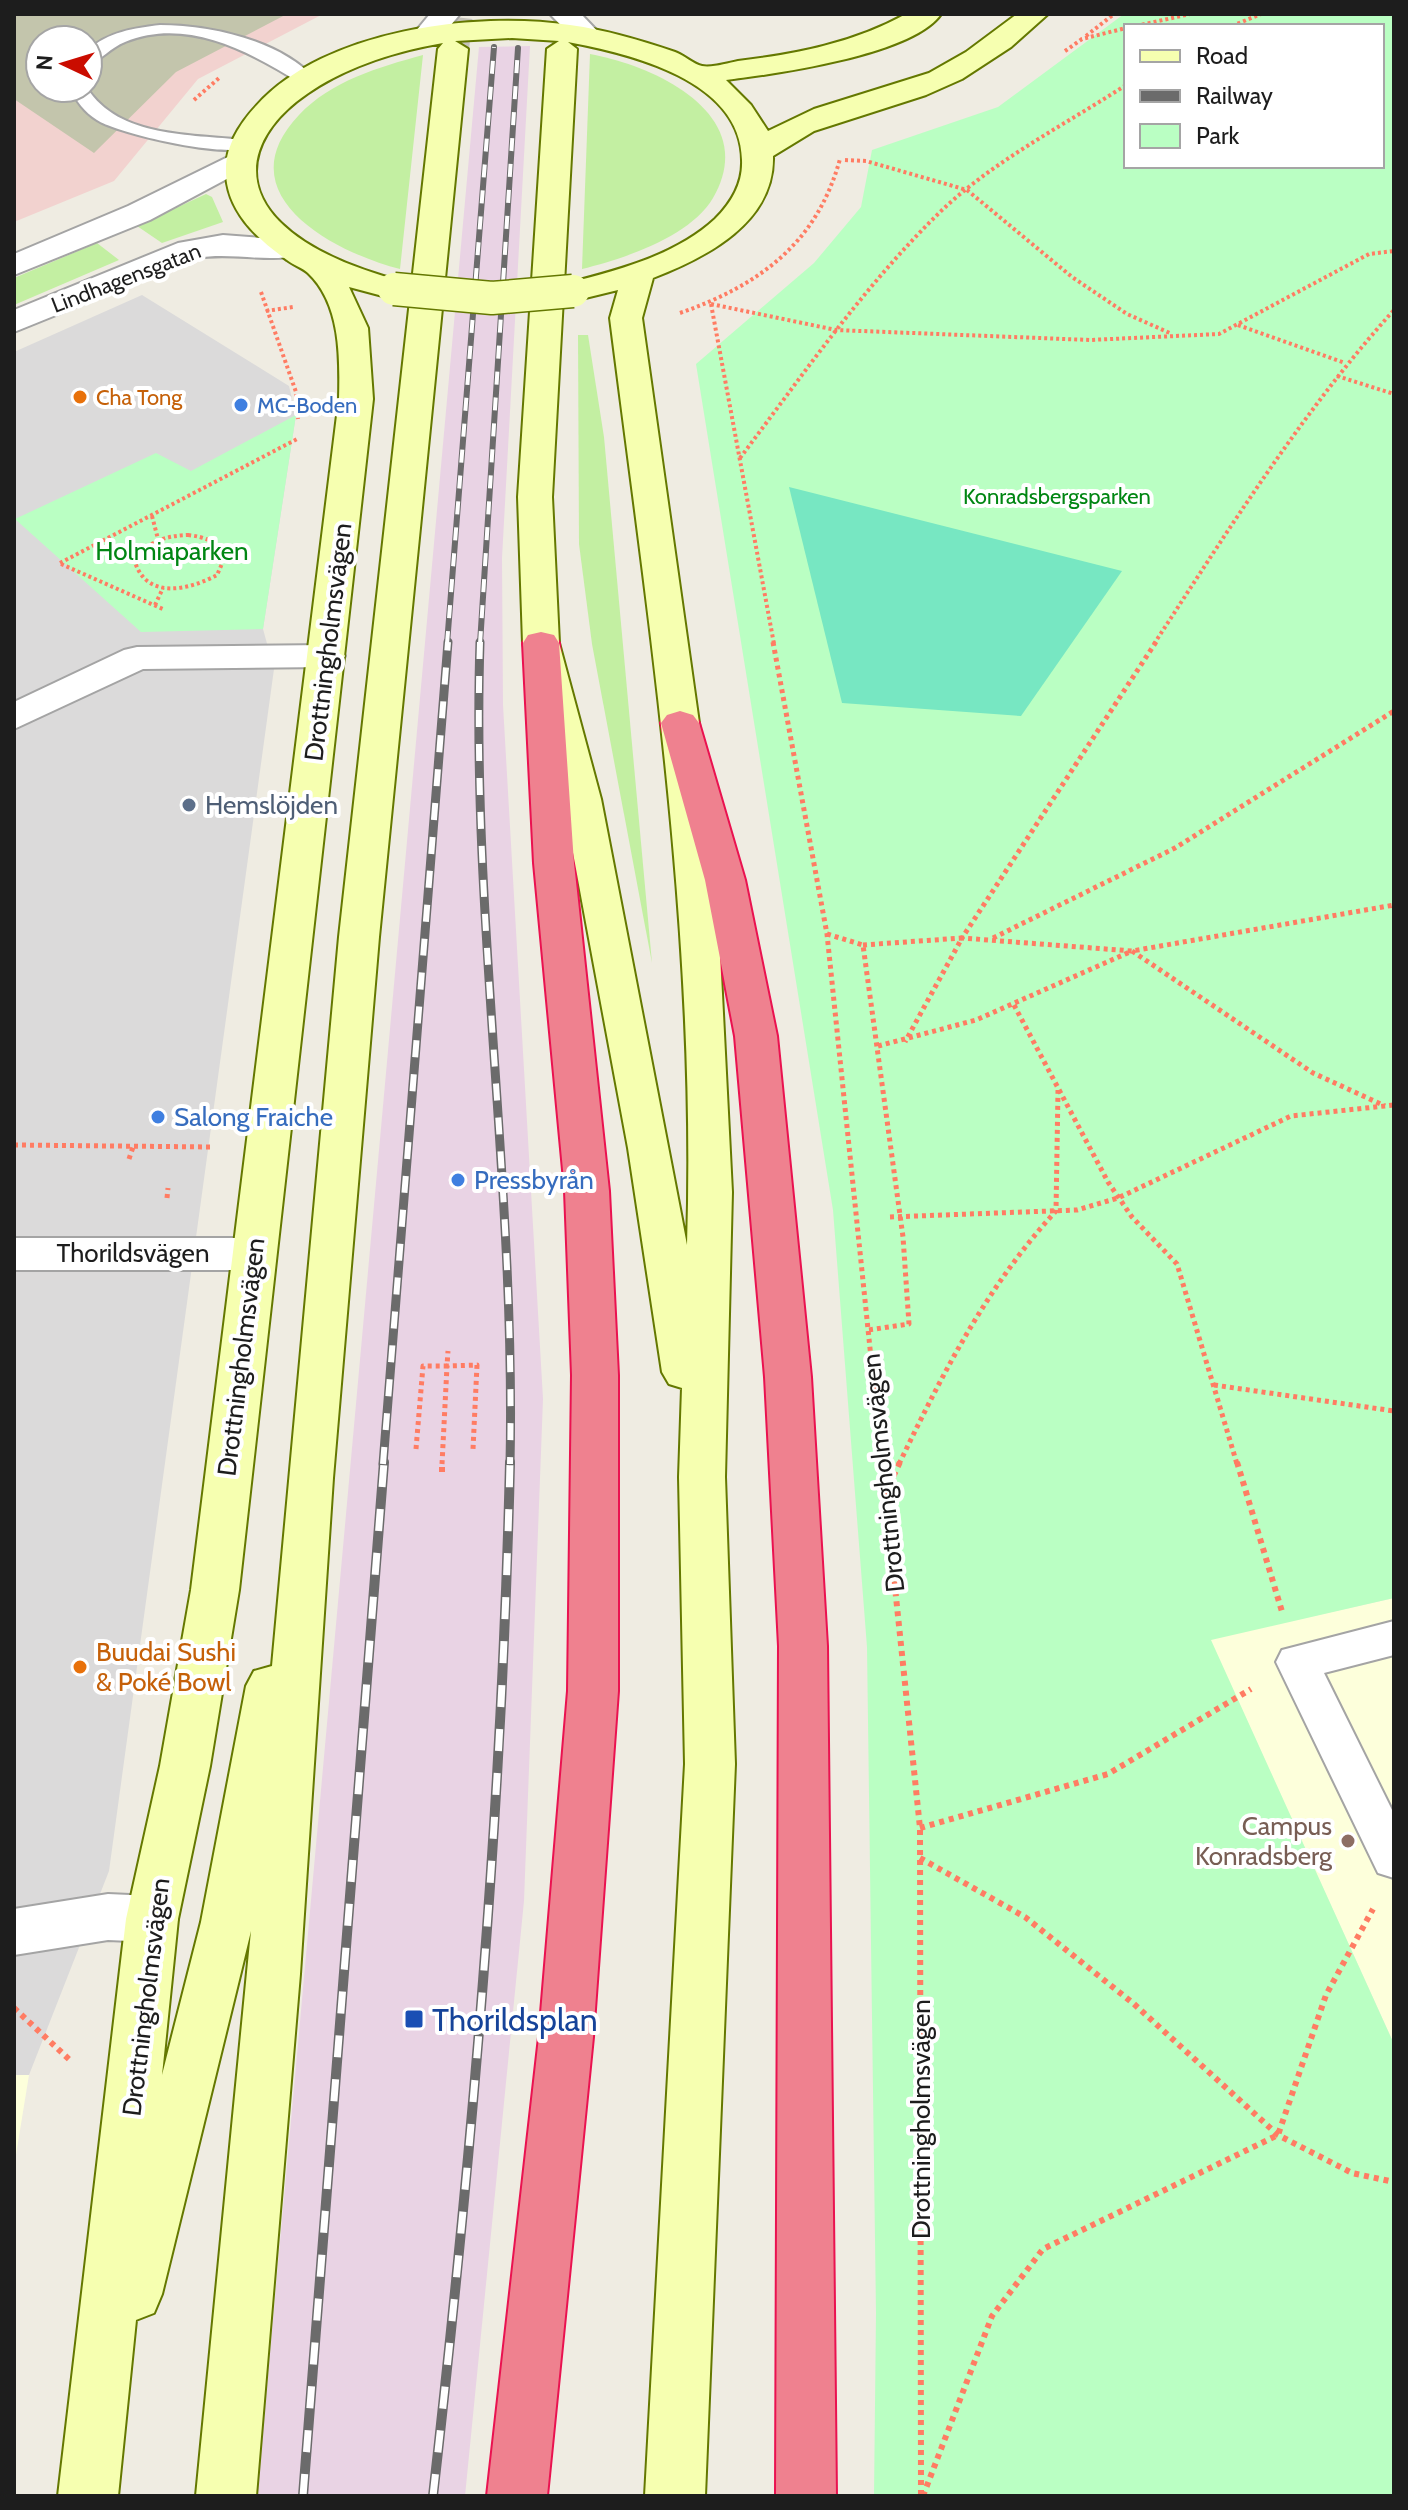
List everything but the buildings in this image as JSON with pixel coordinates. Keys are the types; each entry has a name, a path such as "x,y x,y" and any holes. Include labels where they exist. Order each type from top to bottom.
{"highway":[{"path":"517,2496 566,2037 593,1659 595,1375 587,1191 554,863 541,643"},
{"path":"680,723 725,880 756,1036 788,1377 803,1646 806,2496"}],"main road":[{"path":"699,75 820,58 865,46 927,14"},
{"path":"759,151 799,123 826,112 938,80 965,65 1034,15"},
{"path":"512,30 574,43 648,51 719,88 746,118 759,151 758,167 748,197 723,227 686,253 638,274 573,291 472,298 394,289 304,256 254,215 240,178 242,152 272,103 306,79 349,58 442,33 512,30"},
{"name":"Drottningholmsvägen","path":"226,2496 274,1974 310,1478 442,33"},
{"path":"574,43 535,497 541,643 582,799 649,1148 702,1477"},
{"name":"Drottningholmsvägen","path":"91,2476 152,1919 185,1766 215,1590 356,399 357,344 342,298 304,256"},
{"path":"638,274 626,318 680,723 700,954 710,1192 702,1477 710,1764 675,2496"},
{"name":"Drottningholmsvägen","path":"91,2476 227,1922 310,1478"}],"street":[{"path":"564,14 574,43"},
{"path":"14,265 139,213 242,152"},
{"name":"Lindhagensgatan","path":"14,322 189,250 223,244 304,256"},
{"path":"14,717 137,658 327,656"},
{"name":"Thorildsvägen","path":"14,1254 253,1254"},
{"path":"1394,1638 1297,1662 1394,1859"},
{"path":"14,1932 108,1917 152,1919"}],"lane":[{"path":"104,45 132,34 192,31 239,41 306,79"},
{"path":"87,104 135,130 242,152"}],"path":[{"path":"1082,39 1114,14"},
{"path":"1145,24 1190,14"},
{"path":"1237,24 1261,14"},
{"path":"740,459 836,330 936,216 967,190 1124,86"},
{"path":"711,304 771,268 811,228 835,187 842,146"},
{"path":"840,159 866,161 967,190 1072,277 1127,314 1175,336"},
{"path":"711,304 836,330 1090,340 1219,334 1369,254 1394,251"},
{"name":"Drottningholmsvägen","path":"711,304 827,934 920,1828 922,2496"},
{"path":"904,1042 962,938 1257,487 1346,363 1394,310"},
{"path":"1237,324 1346,363"},
{"path":"1337,376 1394,394"},
{"path":"167,610 60,563 299,438"},
{"path":"152,516 158,539"},
{"path":"188,535 214,542 222,549 223,567 217,575 193,587 178,589 150,584 135,570 135,562 147,545 158,539 188,535"},
{"path":"993,939 1175,848 1394,711"},
{"path":"878,1046 904,1042 1014,1005 1132,951 1394,905"},
{"path":"827,934 863,945 962,938 1132,951 1313,1073 1385,1106"},
{"path":"863,945 901,1216 909,1324 868,1330"},
{"path":"920,1828 1108,1774 1297,1662 1177,1264 1118,1198 1014,1005"},
{"path":"885,1495 971,1323 1026,1240 1056,1211 1058,1087"},
{"path":"890,1217 1077,1210 1118,1198 1291,1116 1394,1105"},
{"path":"14,1145 222,1147"},
{"path":"129,1159 133,1147"},
{"path":"167,1198 168,1188"},
{"path":"442,1472 448,1351"},
{"path":"416,1449 423,1366 477,1365 473,1449"},
{"path":"444,1448 447,1366"},
{"path":"1214,1385 1394,1411"},
{"path":"920,1858 1025,1917 1134,2004 1278,2135 1352,2173 1394,2182"},
{"path":"922,2496 992,2316 1043,2249 1278,2135 1326,1995 1375,1906"},
{"path":"14,2008 83,2072"}],"shaded area":[{"path":"14,14 323,14 198,79 114,181 14,222"},
{"path":"14,14 287,14 176,72 94,153 14,99"},
{"path":"530,46 502,558 503,705 543,1399 524,1901 465,2496 257,2496 479,47"},
{"path":"142,295 289,386 296,415 263,629 274,669 109,1871 29,2075 14,2075 14,352"},
{"name":"Campus Konradsberg","path":"1394,1598 1394,2044 1210,1639"},
{"path":"14,2075 29,2075 14,2167"}],"green space":[{"name":"Konradsbergsparken","path":"1124,14 1394,14 1394,1598 1211,1640 1394,2044 1394,2496 874,2496 876,2313 867,1647 833,1210 696,364 814,263 861,207 872,150 998,107"},
{"path":"590,54 644,70 694,99 713,119 723,142 724,168 713,198 689,224 635,252 582,269"},
{"path":"423,55 400,269 345,249 319,234 296,215 280,194 274,170 279,144 299,115 312,103 356,77"},
{"path":"206,194 212,197 223,222 162,243 137,226"},
{"path":"97,243 119,260 14,305 14,278"},
{"path":"578,335 588,335 604,437 652,963 592,644 579,544"},
{"name":"Holmiaparken","path":"296,415 263,629 141,632 15,519 156,453 191,471"},
{"path":"789,487 1122,571 1021,716 842,703"}],"tunnel":[{"path":"453,49 457,14"}],"railway":[{"path":"447,644 494,47"},
{"path":"480,644 518,48"},
{"path":"383,1464 448,642"},
{"path":"480,642 482,848 507,1258 510,1462"},
{"path":"303,2496 384,1462"},
{"path":"433,2496 483,1980 500,1721 510,1462"}],"place":[{"name":"Cha Tong","path":"80,397"},
{"name":"MC-Boden","path":"241,405"},
{"name":"Hemslöjden","path":"189,805"},
{"name":"Salong Fraiche","path":"158,1117"},
{"name":"Pressbyrån","path":"458,1180"},
{"name":"Buudai Sushi & Poké Bowl","path":"80,1667"},
{"name":"Campus Konradsberg","path":"1348,1841"},
{"name":"Thorildsplan","path":"414,2019"}]}
